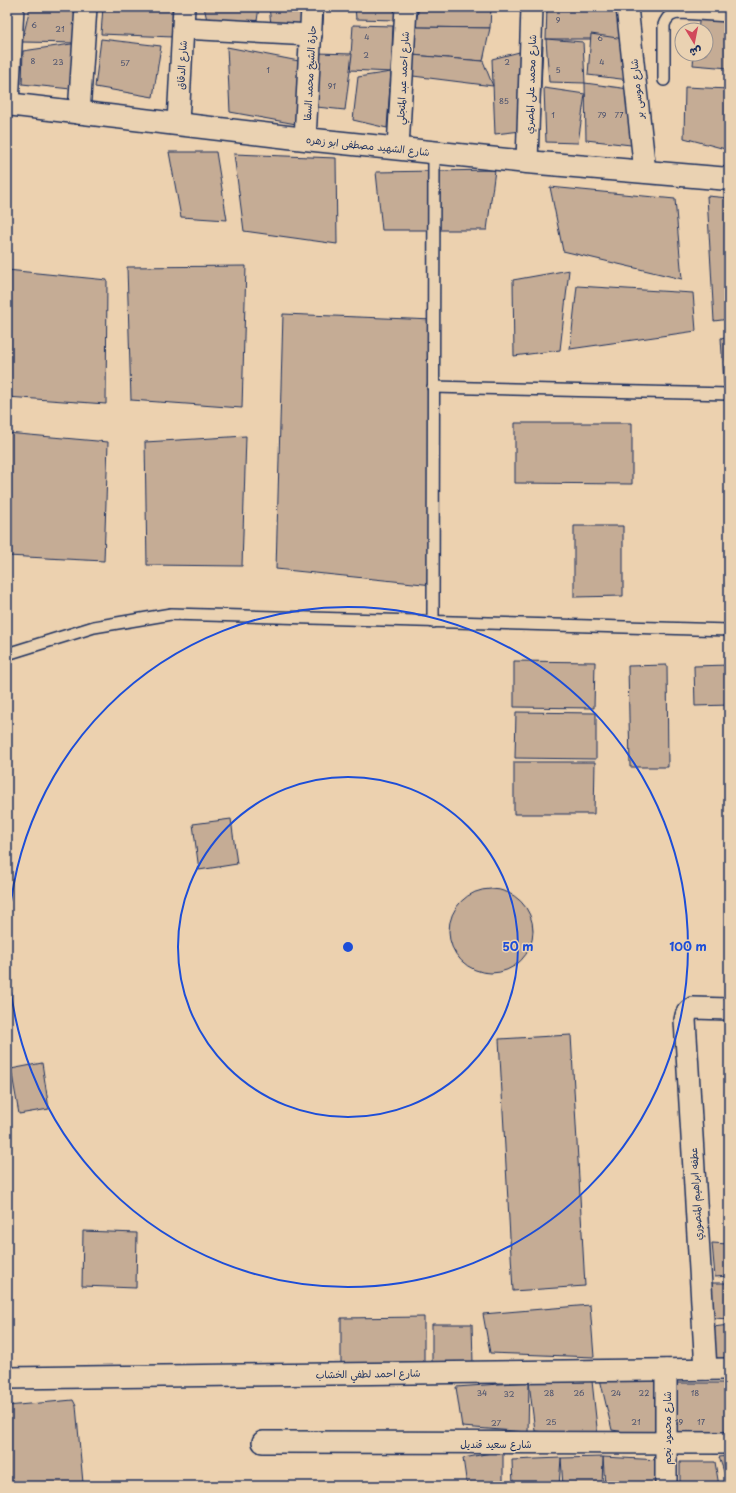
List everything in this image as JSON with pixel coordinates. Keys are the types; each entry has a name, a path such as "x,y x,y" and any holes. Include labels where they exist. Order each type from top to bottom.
{"street":[{"path":"7,104 13,7"},
{"path":"79,113 86,7"},
{"name":"شارع الدقاق","path":"178,123 184,7"},
{"name":"حارة الشيخ محمد السقا","path":"305,139 312,7"},
{"name":"شارع احمد عبد المتجلي","path":"398,148 406,7"},
{"name":"شارع محمد على المصري","path":"527,162 532,7"},
{"name":"شارع موسى بر","path":"627,7 645,172"},
{"path":"182,28 311,35"},
{"name":"شارع الشهيد مصطفى ابو زهره","path":"7,104 305,139 527,162 729,179"},
{"name":"عطفه ابراهيم المنصوري","path":"706,1369 685,1020 686,1014 693,1008 729,1009"},
{"name":"شارع احمد لطفي الخشاب","path":"7,1378 729,1369"},
{"name":"شارع محمود نجم","path":"666,1370 666,1486"},
{"name":"شارع سعيد قنديل","path":"263,1442 729,1443"}],"lane":[{"path":"664,80 664,25 670,16 676,13 681,13 729,16"},
{"path":"432,622 434,152"},
{"path":"433,386 729,394"},
{"path":"7,654 94,627 171,614 729,630"}],"building":[{"path":"30,7 80,7 78,43 22,42"},
{"path":"103,7 172,7 173,37 101,34"},
{"path":"204,7 259,7 257,21 209,29"},
{"path":"269,7 324,7 323,25 272,33"},
{"path":"355,7 396,7 396,20 356,19"},
{"path":"419,7 491,7 490,28 415,27"},
{"path":"547,7 619,7 624,39 546,39"},
{"path":"701,7 729,7 729,68 693,65 693,62 714,62 714,22 699,22"},
{"path":"353,25 393,26 391,72 350,70"},
{"path":"415,27 490,28 483,61 412,55"},
{"path":"591,34 624,39 629,80 588,75"},
{"path":"101,39 161,46 153,97 95,87"},
{"path":"546,39 583,42 585,83 549,82"},
{"path":"78,43 71,89 22,84 23,51"},
{"path":"543,46 539,129 495,134 492,59"},
{"path":"227,47 309,63 296,124 230,112"},
{"path":"317,53 352,54 345,110 307,106"},
{"path":"412,55 483,61 493,86 413,76"},
{"path":"391,72 387,128 353,120 358,77"},
{"path":"585,83 636,90 631,145 586,140"},
{"path":"685,87 729,89 729,150 684,138"},
{"path":"544,88 585,94 578,143 546,142"},
{"path":"169,152 216,152 227,220 181,217"},
{"path":"234,154 336,158 337,244 244,231"},
{"path":"495,170 487,230 382,230 376,172"},
{"path":"550,187 675,199 682,279 563,251"},
{"path":"707,196 729,198 729,319 714,321"},
{"path":"246,266 242,408 131,400 127,267"},
{"path":"7,270 107,280 106,404 7,397"},
{"path":"569,270 560,350 514,356 513,280"},
{"path":"577,286 693,293 696,331 570,349"},
{"path":"283,314 434,320 433,585 276,569"},
{"path":"729,336 729,384 724,384 721,338"},
{"path":"515,423 632,423 632,484 515,483"},
{"path":"7,433 108,442 104,561 7,556"},
{"path":"246,436 242,566 147,565 145,442"},
{"path":"574,526 623,526 623,596 574,597"},
{"path":"514,661 595,662 594,708 514,707"},
{"path":"667,665 668,767 630,767 628,666"},
{"path":"729,665 729,705 695,706 694,666"},
{"path":"516,712 596,713 596,759 515,758"},
{"path":"514,762 595,762 594,814 514,814"},
{"path":"231,819 237,864 199,870 193,824"},
{"path":"491,889 499,890 514,896 526,908 532,923 532,939 526,954 514,966 499,972 491,973 483,972 468,966 456,954 450,939 449,931 450,923 456,908 468,896 483,890"},
{"path":"571,1035 585,1286 513,1291 499,1039"},
{"path":"42,1063 49,1109 19,1114 11,1069"},
{"path":"83,1231 137,1233 136,1288 82,1286"},
{"path":"712,1243 729,1244 729,1276 715,1277"},
{"path":"711,1283 729,1283 729,1319 714,1318"},
{"path":"590,1305 594,1357 490,1353 483,1314"},
{"path":"424,1317 424,1362 341,1363 341,1318"},
{"path":"432,1324 472,1324 473,1364 432,1364"},
{"path":"729,1325 729,1360 715,1358 713,1327"},
{"path":"600,1379 656,1380 658,1437 612,1430"},
{"path":"592,1381 598,1437 535,1431 529,1382"},
{"path":"529,1382 528,1432 462,1427 456,1387"},
{"path":"676,1383 727,1383 727,1437 666,1436"},
{"path":"73,1400 76,1406 83,1483 56,1486 10,1486 7,1457 7,1406"},
{"path":"503,1451 503,1486 467,1486 463,1458"},
{"path":"729,1456 729,1486 719,1457"},
{"path":"603,1457 660,1460 660,1486 605,1486"},
{"path":"603,1457 602,1486 563,1486 561,1458"},
{"path":"561,1458 559,1486 513,1486 512,1460"},
{"path":"680,1462 715,1462 719,1486 680,1486"}]}
